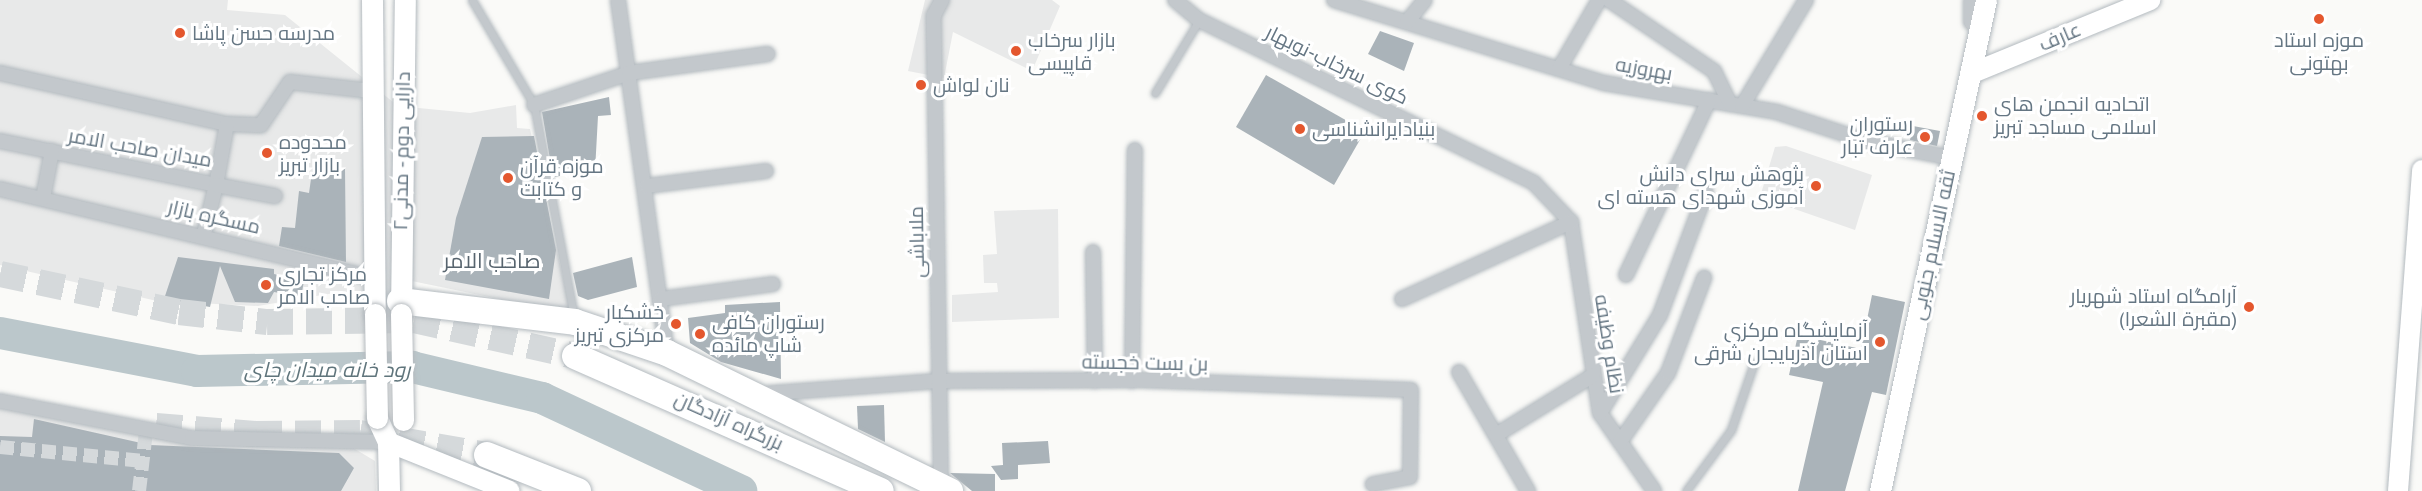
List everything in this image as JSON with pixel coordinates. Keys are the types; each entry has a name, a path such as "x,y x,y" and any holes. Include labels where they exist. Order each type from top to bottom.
{"highway":[{"path":"400,307 575,322 667,353 945,488"},
{"name":"بزرگراه آزادگان","path":"574,356 881,490"},
{"path":"487,455 578,491"}],"main road":[{"name":"دارایی دوم - مدنی۲","path":"372,0 377,418 388,442"},
{"name":"دارایی دوم - مدنی۲","path":"388,442 403,420 400,307 405,0"},
{"name":"ثقه الاسلام جنوبی","path":"1880,491 1947,157 1970,74 1976,23 1986,0"},
{"name":"عارف","path":"1970,74 2150,0"},
{"path":"2398,491 2422,170"},
{"path":"373,212 401,213"},
{"path":"375,307 400,307"},
{"path":"389,491 388,442 510,491"}],"street":[{"path":"618,0 647,186 667,353"},
{"name":"ملاباشی","path":"942,0 934,15 938,381 945,488"},
{"name":"کوی سرخاب-نوبهار","path":"1175,0 1198,20 1534,183 1571,222"},
{"name":"بهروزیه","path":"1334,0 1559,69 1736,105 1947,157"},
{"path":"1407,22 1425,0"},
{"path":"1559,69 1599,0"},
{"path":"1609,0 1714,71 1736,105 1806,0"},
{"path":"1971,0 1976,23"},
{"path":"534,105 629,73 768,54"},
{"name":"میدان صاحب الامر","path":"0,73 227,124 261,124 290,82 372,91"},
{"path":"1626,275 1709,100"},
{"name":"میدان صاحب الامر","path":"0,141 216,185 227,124"},
{"path":"1132,381 1135,150"},
{"path":"43,198 52,151"},
{"path":"647,186 766,171"},
{"path":"204,234 216,185 275,196"},
{"name":"مسگره بازار","path":"0,189 204,234 374,278"},
{"path":"1600,413 1659,315 1706,192"},
{"path":"1402,299 1571,222"},
{"name":"نظام وظیفه","path":"1571,222 1592,376 1600,413 1654,491"},
{"path":"1093,252 1095,381"},
{"path":"1620,442 1668,374 1704,278"},
{"path":"661,299 772,284"},
{"path":"1459,372 1528,491"},
{"path":"1496,435 1592,376"},
{"name":"بن بست خجسته","path":"754,395 938,381 1132,381 1411,390 1410,477 1373,484"},
{"path":"0,401 192,438 388,442"}],"lane":[{"path":"472,0 534,105 575,322"},
{"path":"1155,93 1198,20"},
{"path":"1872,491 1976,23"},
{"path":"1686,491 1731,430 1754,363"}],"shaded area":[{"name":"محدوده بازار تبریز","path":"0,0 228,0 227,10 285,15 398,106 470,113 516,105 517,128 530,129 571,314 407,280 404,295 340,292 258,306 157,301 0,265"},
{"name":"بازار سرخاب قاپیسی","path":"925,0 1052,0 1060,6 1032,71 953,32 944,78 908,71"},
{"name":"پژوهش سرای دانش آموزی شهدای هسته ای","path":"1786,146 1872,175 1855,230 1760,197 1775,147"},
{"path":"1058,209 1059,318 952,322 952,295 998,292 997,283 984,283 983,255 997,254 994,211"},
{"path":"0,404 142,434 263,433 340,440 375,461 376,491 0,491"}],"building":[{"path":"1380,31 1414,43 1404,71 1368,54"},
{"name":"بنیادایرانشناسی","path":"1266,75 1365,131 1334,185 1236,127"},
{"path":"609,97 611,115 598,116 595,171 553,177 542,112"},
{"name":"رستوران عارف تبار","path":"1913,126 1940,131 1937,146 1910,140"},
{"path":"534,136 556,250 549,299 445,280 456,218 482,137"},
{"path":"313,165 345,169 346,262 279,246 282,227 295,228 299,191 309,193"},
{"name":"مرکز تجاری صاحب الامر","path":"178,257 274,269 274,274 304,281 301,297 274,292 268,303 235,302 220,266 210,307 164,299"},
{"path":"632,257 637,287 588,300 578,296 573,273"},
{"path":"1872,295 1905,302 1886,395 1872,392 1845,491 1798,491 1823,382 1789,375 1798,335 1861,349"},
{"path":"780,302 781,379 721,362 690,343 688,318 725,313 725,305"},
{"path":"884,405 885,442 858,429 857,406"},
{"path":"34,419 150,445 339,453 354,468 341,491 0,491 0,436 32,437"},
{"path":"1048,441 1050,463 1018,465 1018,479 1001,480 991,466 1003,465 1002,443"},
{"path":"950,473 995,474 995,491 972,491"}],"waterway":[{"name":"رود خانه میدان چای","path":"0,333 197,371 412,367 542,398 741,491"}],"tunnel":[{"path":"0,274 179,312 267,322 414,320 575,356"},
{"path":"156,426 256,434 360,433 487,455"},
{"path":"139,491 146,431"},
{"path":"0,447 143,461"}],"place":[{"name":"موزه استاد بهتونی","path":"2319,19"},
{"name":"مدرسه حسن پاشا","path":"180,33"},
{"name":"بازار سرخاب قاپیسی","path":"1016,51"},
{"name":"نان لواش","path":"921,85"},
{"name":"اتحادیه انجمن های اسلامی مساجد تبریز","path":"1982,116"},
{"name":"بنیادایرانشناسی","path":"1300,129"},
{"name":"رستوران عارف تبار","path":"1925,137"},
{"name":"محدوده بازار تبریز","path":"267,153"},
{"name":"موزه قرآن و کتابت","path":"508,178"},
{"name":"پژوهش سرای دانش آموزی شهدای هسته ای","path":"1816,186"},
{"name":"مرکز تجاری صاحب الامر","path":"266,285"},
{"name":"آرامگاه استاد شهریار (مقبرة الشعرا)","path":"2249,307"},
{"name":"خشکبار مرکزی تبریز","path":"676,324"},
{"name":"رستوران کافی شاپ مائده","path":"700,334"},
{"name":"آزمایشگاه مرکزی استان آذربایجان شرقی","path":"1880,342"}],"district":[{"name":"صاحب الامر","path":"492,261"}]}
